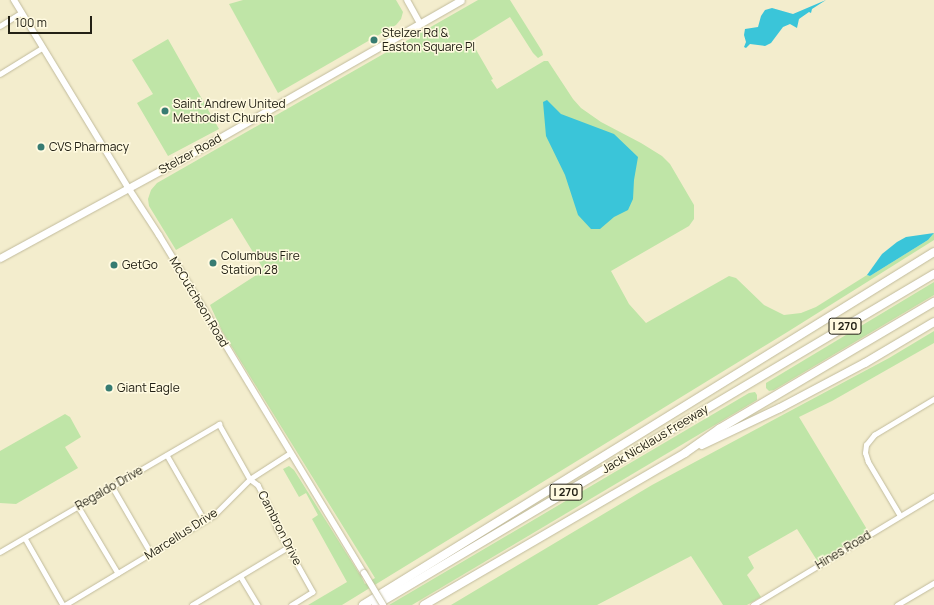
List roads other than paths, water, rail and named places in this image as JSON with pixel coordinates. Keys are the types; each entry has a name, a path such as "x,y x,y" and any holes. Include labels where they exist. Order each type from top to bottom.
{"highway":[{"path":"363,605 934,252"},
{"name":"Jack Nicklaus Freeway","path":"376,605 934,274"},
{"name":"Jack Nicklaus Freeway","path":"424,605 685,453 719,429 934,302"},
{"path":"685,453 780,408 865,363 934,322"}],"main road":[{"name":"McCutcheon Road","path":"14,0 42,48 159,235 383,605"},
{"path":"407,0 420,24"},
{"name":"Stelzer Road","path":"0,258 129,189 462,0"}],"street":[{"path":"0,26 21,13"},
{"path":"0,74 42,48"},
{"path":"900,516 868,462 865,453 866,444 874,435 934,399"},
{"name":"Regaldo Drive","path":"0,552 219,424"},
{"name":"Cambron Drive","path":"219,424 250,479 258,485 272,512 277,528 313,592 292,605"},
{"name":"Marcellus Drive","path":"64,605 118,574 214,515 250,479 290,453"},
{"path":"167,455 205,521"},
{"path":"112,486 151,553"},
{"name":"Hines Road","path":"753,605 934,496"},
{"path":"78,506 118,574"},
{"path":"25,538 64,605"},
{"path":"192,605 288,548"},
{"path":"241,577 258,605"},
{"path":"897,605 903,604 934,583"}],"water":[{"path":"826,0 812,9 811,13 809,12 799,19 797,28 790,24 783,27 771,43 765,46 750,44 746,48 744,47 746,42 744,35 745,29 758,27 761,16 765,10 772,8 793,14"},
{"path":"547,100 561,114 614,134 638,157 634,180 633,199 628,210 614,217 600,229 591,229 578,215 565,175 546,136 543,102"},
{"path":"934,233 928,240 870,276 867,275 882,254 897,242 906,237"}],"place":[{"name":"Stelzer Rd & Easton Square Pl","path":"374,40"},
{"name":"Saint Andrew United Methodist Church","path":"165,111"},
{"name":"CVS Pharmacy","path":"41,147"},
{"name":"Columbus Fire Station 28","path":"213,263"},
{"name":"GetGo","path":"114,265"},
{"name":"Giant Eagle","path":"109,388"}]}
